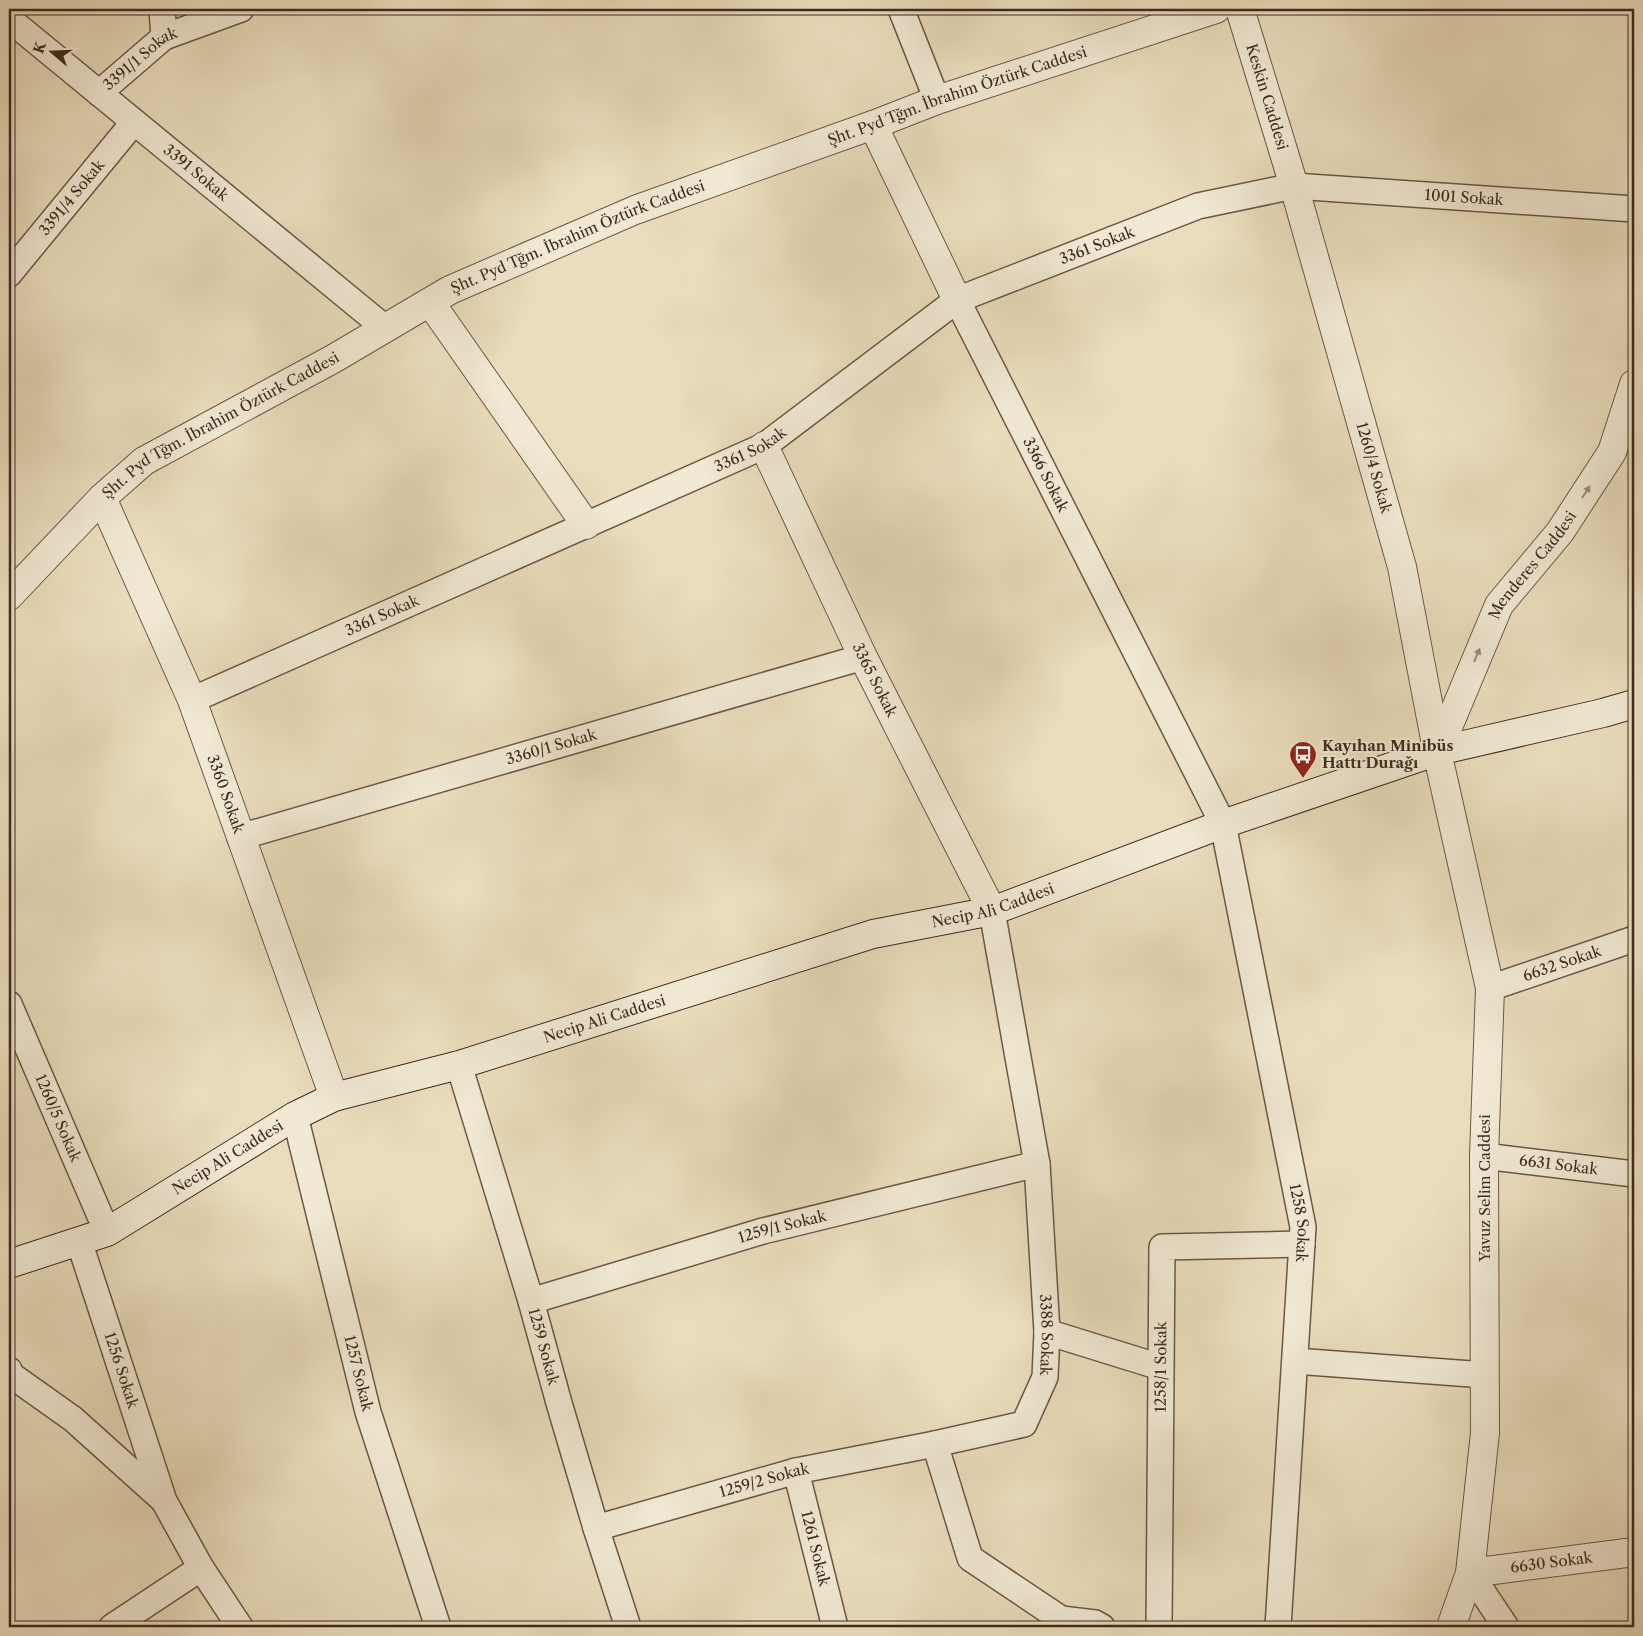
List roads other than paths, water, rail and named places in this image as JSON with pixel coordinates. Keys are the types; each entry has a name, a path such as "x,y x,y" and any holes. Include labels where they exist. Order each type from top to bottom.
{"street":[{"path":"162,9 164,38"},
{"name":"3391/1 Sokak","path":"99,93 164,38 241,9"},
{"path":"901,9 937,100"},
{"name":"Şht. Pyd Tğm. İbrahim Öztürk Caddesi","path":"9,596 102,498 144,461 324,363 450,290 636,210 874,125 937,100 1216,9"},
{"name":"Keskin Caddesi","path":"1240,9 1294,186"},
{"name":"3391 Sokak","path":"9,18 385,328"},
{"name":"3391/4 Sokak","path":"9,274 134,122"},
{"name":"3366 Sokak","path":"874,125 957,300 1223,824"},
{"name":"1001 Sokak","path":"1294,186 1634,209"},
{"name":"3361 Sokak","path":"192,700 764,446 957,300 1198,206 1294,186"},
{"name":"1260/4 Sokak","path":"1294,186 1402,567 1438,751"},
{"path":"430,302 586,525"},
{"name":"Menderes Caddesi","path":"1438,751 1499,605 1560,532 1612,452 1634,384"},
{"name":"3365 Sokak","path":"764,446 863,658 992,910"},
{"name":"3360 Sokak","path":"102,498 192,700 334,1096"},
{"name":"3360/1 Sokak","path":"240,837 863,658"},
{"path":"1458,700 1464,722 1477,742"},
{"name":"Necip Ali Caddesi","path":"9,1264 107,1232 295,1116 334,1096 459,1065 873,934 992,910 1223,824 1438,751 1603,713 1634,704"},
{"name":"Yavuz Selim Caddesi","path":"1438,751 1490,988 1484,1156 1485,1433 1470,1573 1452,1627"},
{"name":"1258 Sokak","path":"1223,824 1303,1227 1278,1627"},
{"name":"3388 Sokak","path":"935,1444 1024,1424 1045,1377 1047,1332 1037,1164 992,910"},
{"name":"6632 Sokak","path":"1490,988 1634,939"},
{"name":"1260/5 Sokak","path":"9,1004 107,1232"},
{"name":"1259 Sokak","path":"459,1065 531,1301 558,1402 628,1627"},
{"name":"1257 Sokak","path":"295,1116 368,1412 438,1627"},
{"name":"6631 Sokak","path":"1484,1156 1634,1174"},
{"name":"1259/1 Sokak","path":"531,1301 763,1231 1037,1164"},
{"name":"1256 Sokak","path":"79,1241 164,1501 201,1568 240,1627"},
{"name":"1258/1 Sokak","path":"1159,1627 1162,1247 1302,1244"},
{"path":"1047,1332 1160,1367"},
{"path":"1295,1361 1485,1375"},
{"name":"1256 Sokak","path":"9,1370 11,1375 73,1419 164,1501"},
{"path":"935,1444 970,1558 1061,1619 1095,1622 1102,1627"},
{"name":"1259/2 Sokak","path":"596,1528 796,1470 935,1444"},
{"name":"1261 Sokak","path":"796,1470 835,1627"},
{"name":"6630 Sokak","path":"1470,1573 1634,1552"},
{"path":"112,1627 201,1568"},
{"path":"1470,1573 1506,1627"}],"place":[{"name":"Kayıhan Minibüs Hattı Durağı","path":"1303,779"}]}
